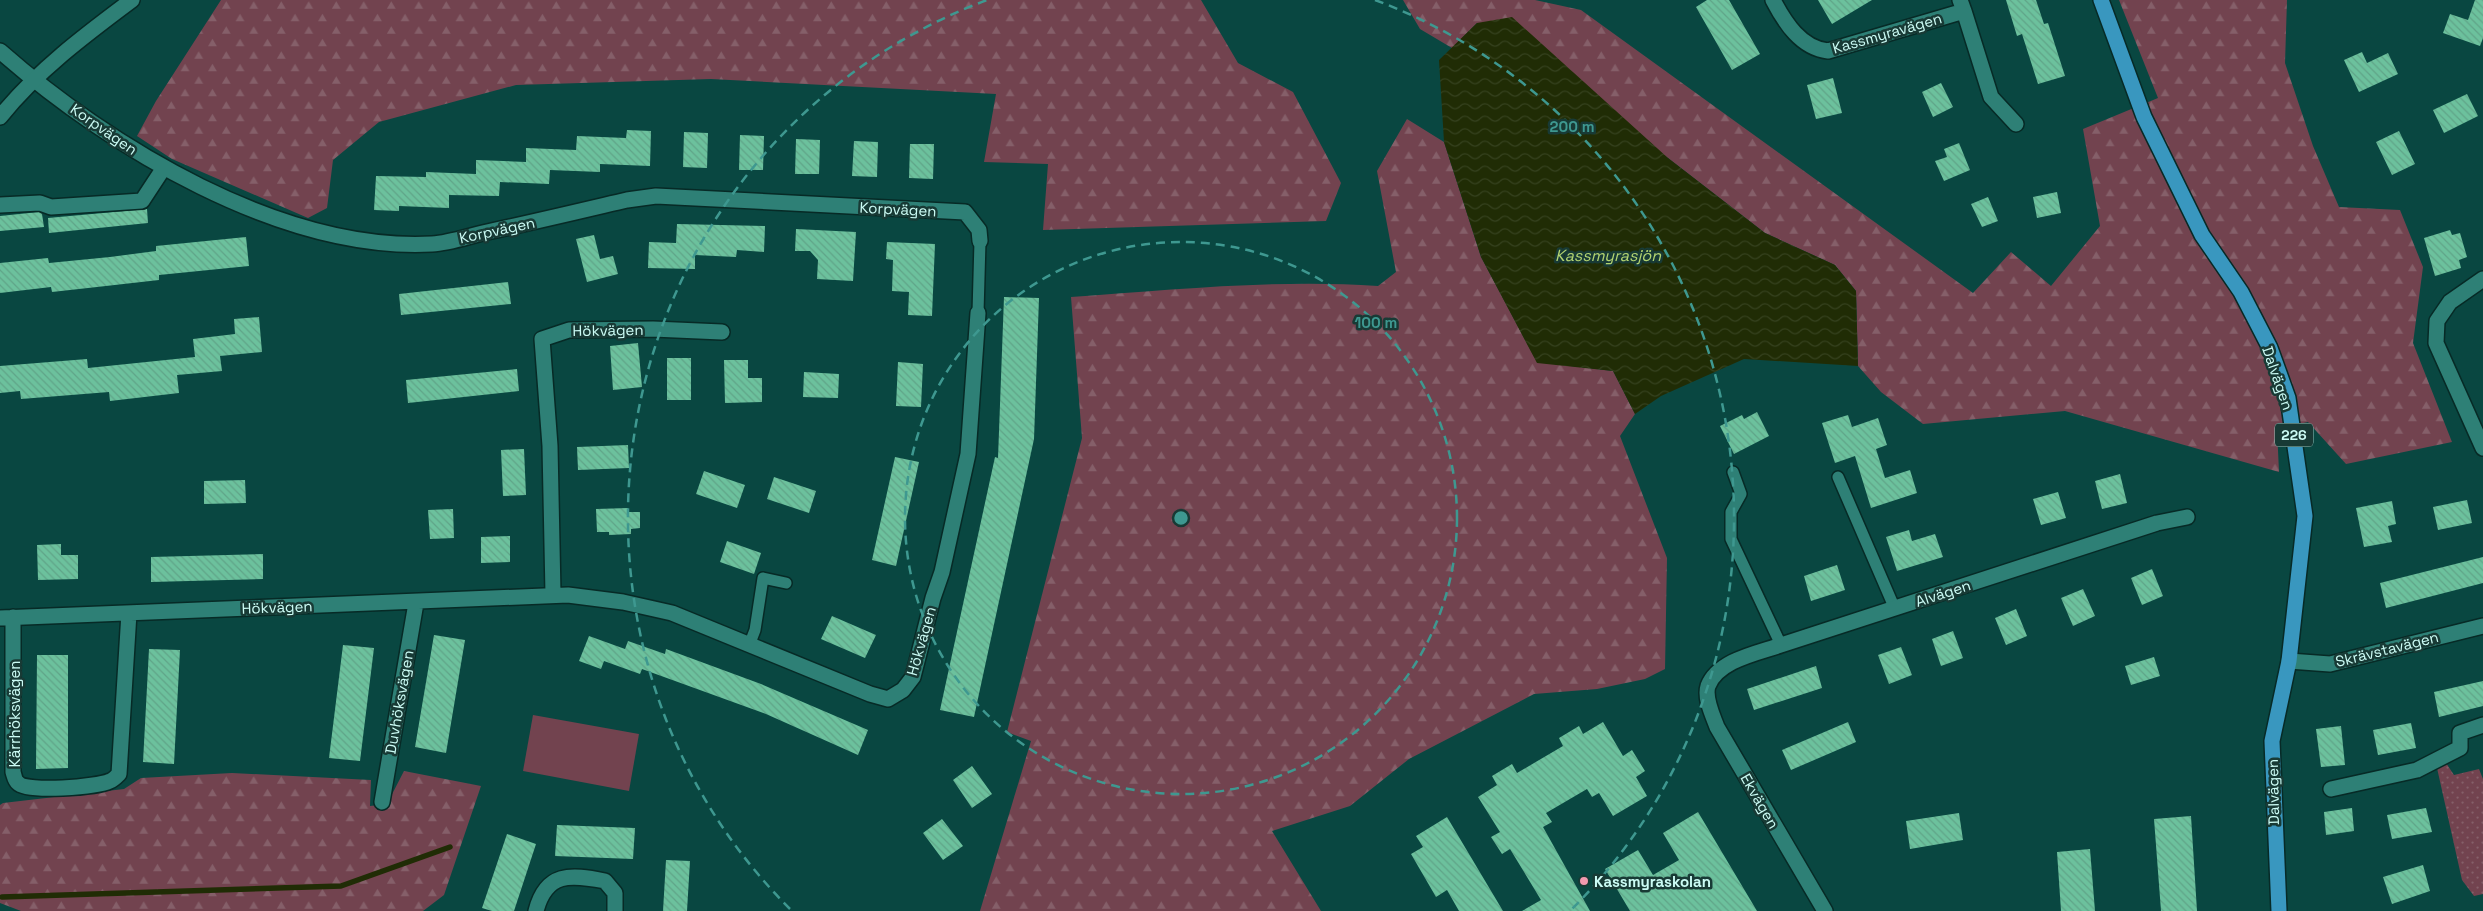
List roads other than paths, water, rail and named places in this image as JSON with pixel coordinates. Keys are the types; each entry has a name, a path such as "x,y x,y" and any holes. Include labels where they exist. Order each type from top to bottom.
{"main road":[{"name":"Dalvägen","path":"2100,0 2120,57 2155,141 2202,235 2241,292 2270,348 2288,398 2305,516 2289,661 2272,741 2279,911"}],"street":[{"path":"0,117 34,80 77,41 132,0"},
{"name":"Kassmyravägen","path":"1774,0 1797,36 1807,46 1828,51 1962,5 1991,97 2016,124"},
{"name":"Korpvägen","path":"0,51 34,80 128,147 163,169 228,198 294,224 362,242 433,244 627,200 656,196 965,212 979,230 980,240"},
{"path":"0,205 40,203 51,207 142,201 163,169"},
{"path":"2483,279 2450,302 2437,320 2436,343 2483,448"},
{"name":"Hökvägen","path":"7,617 416,603 553,594 623,602 672,613 750,643 870,694 888,699 903,690 913,677 933,598 942,572 968,454 978,313"},
{"name":"Hökvägen","path":"553,594 550,446 542,339 569,330 652,329 722,332"},
{"name":"Alvägen","path":"1708,687 1718,673 1736,660 2157,523 2187,517"},
{"name":"Duvhöksvägen","path":"382,802 416,603"},
{"name":"Kärrhöksvägen","path":"7,617 13,772 18,783 26,788 43,788 100,784 112,781 119,774 129,613"},
{"name":"Skrävstavägen","path":"2289,661 2330,664 2483,626"},
{"name":"Ekvägen","path":"1708,687 1709,707 1717,727 1825,911"},
{"path":"2331,789 2417,770 2460,748 2460,733 2483,725"},
{"path":"536,911 543,889 550,882 565,878 605,881 615,892 615,911"}],"lane":[{"path":"978,313 980,240"},
{"path":"1733,472 1741,494 1731,512 1731,539 1780,645"},
{"path":"1838,477 1895,609"},
{"path":"750,643 755,630 763,578 786,583"}],"water":[{"name":"Kassmyrasjön","path":"1512,17 1668,158 1765,233 1835,265 1856,291 1858,366 1744,359 1661,396 1635,414 1613,371 1537,363 1481,257 1444,142 1439,60 1477,23"}],"waterway":[{"path":"2,897 341,886 450,847"}],"place":[{"name":"Kassmyraskolan","path":"1584,881"}]}
